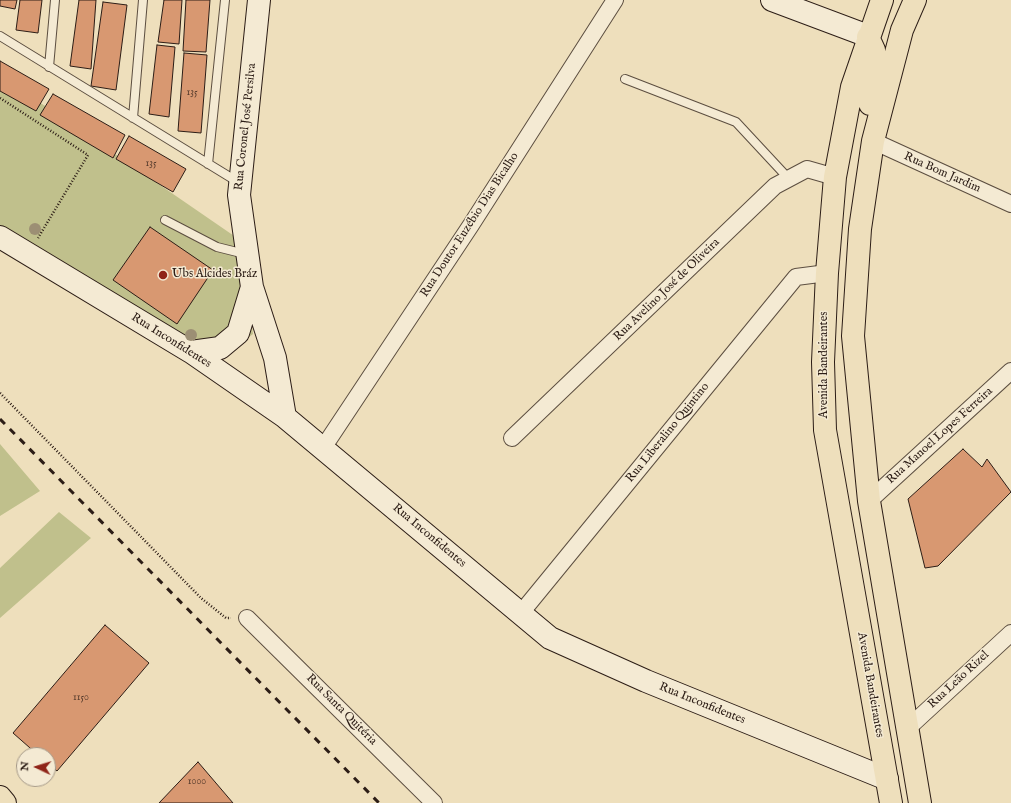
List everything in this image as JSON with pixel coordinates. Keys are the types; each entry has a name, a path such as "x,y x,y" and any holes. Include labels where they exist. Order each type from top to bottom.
{"main road":[{"name":"Avenida Bandeirantes","path":"882,0 868,36 852,87 835,177 827,273 822,362 825,430 891,803"},
{"path":"915,0 902,30 873,141 860,229 853,336 869,501 920,803"},
{"path":"860,229 854,210 854,184 874,79 874,50 868,36"},
{"path":"0,797 5,803"}],"street":[{"name":"Rua Coronel José Persilva","path":"259,0 239,195 246,255 252,287 275,358 286,417"},
{"name":"Rua Doutor Euzébio Dias Bicalho","path":"324,448 472,225 615,0"},
{"path":"772,0 868,36"},
{"name":"Rua Bom Jardim","path":"873,141 1011,204"},
{"name":"Rua Avelino José de Oliveira","path":"512,438 775,186 807,170 835,177"},
{"name":"Rua Inconfidentes","path":"0,237 191,352 286,417 550,638 646,681 887,779"},
{"name":"Rua Liberalino Quintino","path":"521,613 796,278 827,273"},
{"path":"191,352 220,348 238,333 252,287"},
{"name":"Rua Manoel Lopes Ferreira","path":"869,501 1011,371"},
{"name":"Rua Santa Quitéria","path":"247,618 434,803"},
{"name":"Rua Leão Rizel","path":"908,728 1011,633"}],"lane":[{"path":"49,67 55,0"},
{"path":"133,118 143,0"},
{"path":"208,164 225,0"},
{"path":"0,36 240,184"},
{"path":"625,79 736,122 789,179"},
{"path":"165,220 217,247 246,255"}],"path":[{"path":"0,98 88,155 28,254"},
{"path":"0,393 201,598 226,618 247,618"}],"green space":[{"path":"0,75 240,240 253,334 204,372 0,233"},
{"path":"0,444 40,491 0,516"},
{"path":"59,512 91,538 0,618 0,568"}],"building":[{"path":"0,0 17,0 15,9 0,6"},
{"path":"20,0 42,0 38,33 16,30"},
{"path":"79,0 96,0 91,69 70,66"},
{"path":"164,0 182,0 179,44 158,42"},
{"path":"186,0 210,0 206,52 183,51"},
{"path":"103,2 127,5 116,90 91,86"},
{"path":"157,45 175,47 169,117 149,114"},
{"path":"184,53 207,55 201,133 178,131"},
{"path":"0,61 49,89 36,111 0,91"},
{"path":"53,94 125,135 113,158 40,115"},
{"path":"129,136 186,169 173,192 116,159"},
{"name":"Ubs Alcides Bráz","path":"150,227 213,270 177,324 113,280"},
{"path":"963,449 982,467 987,459 1011,492 938,566 925,568 908,499"},
{"path":"105,625 149,663 57,771 56,747 29,747 13,733"},
{"path":"198,762 233,803 159,803"}],"railway":[{"path":"0,419 379,803"}],"place":[{"name":"Ubs Alcides Bráz","path":"163,275"}]}
